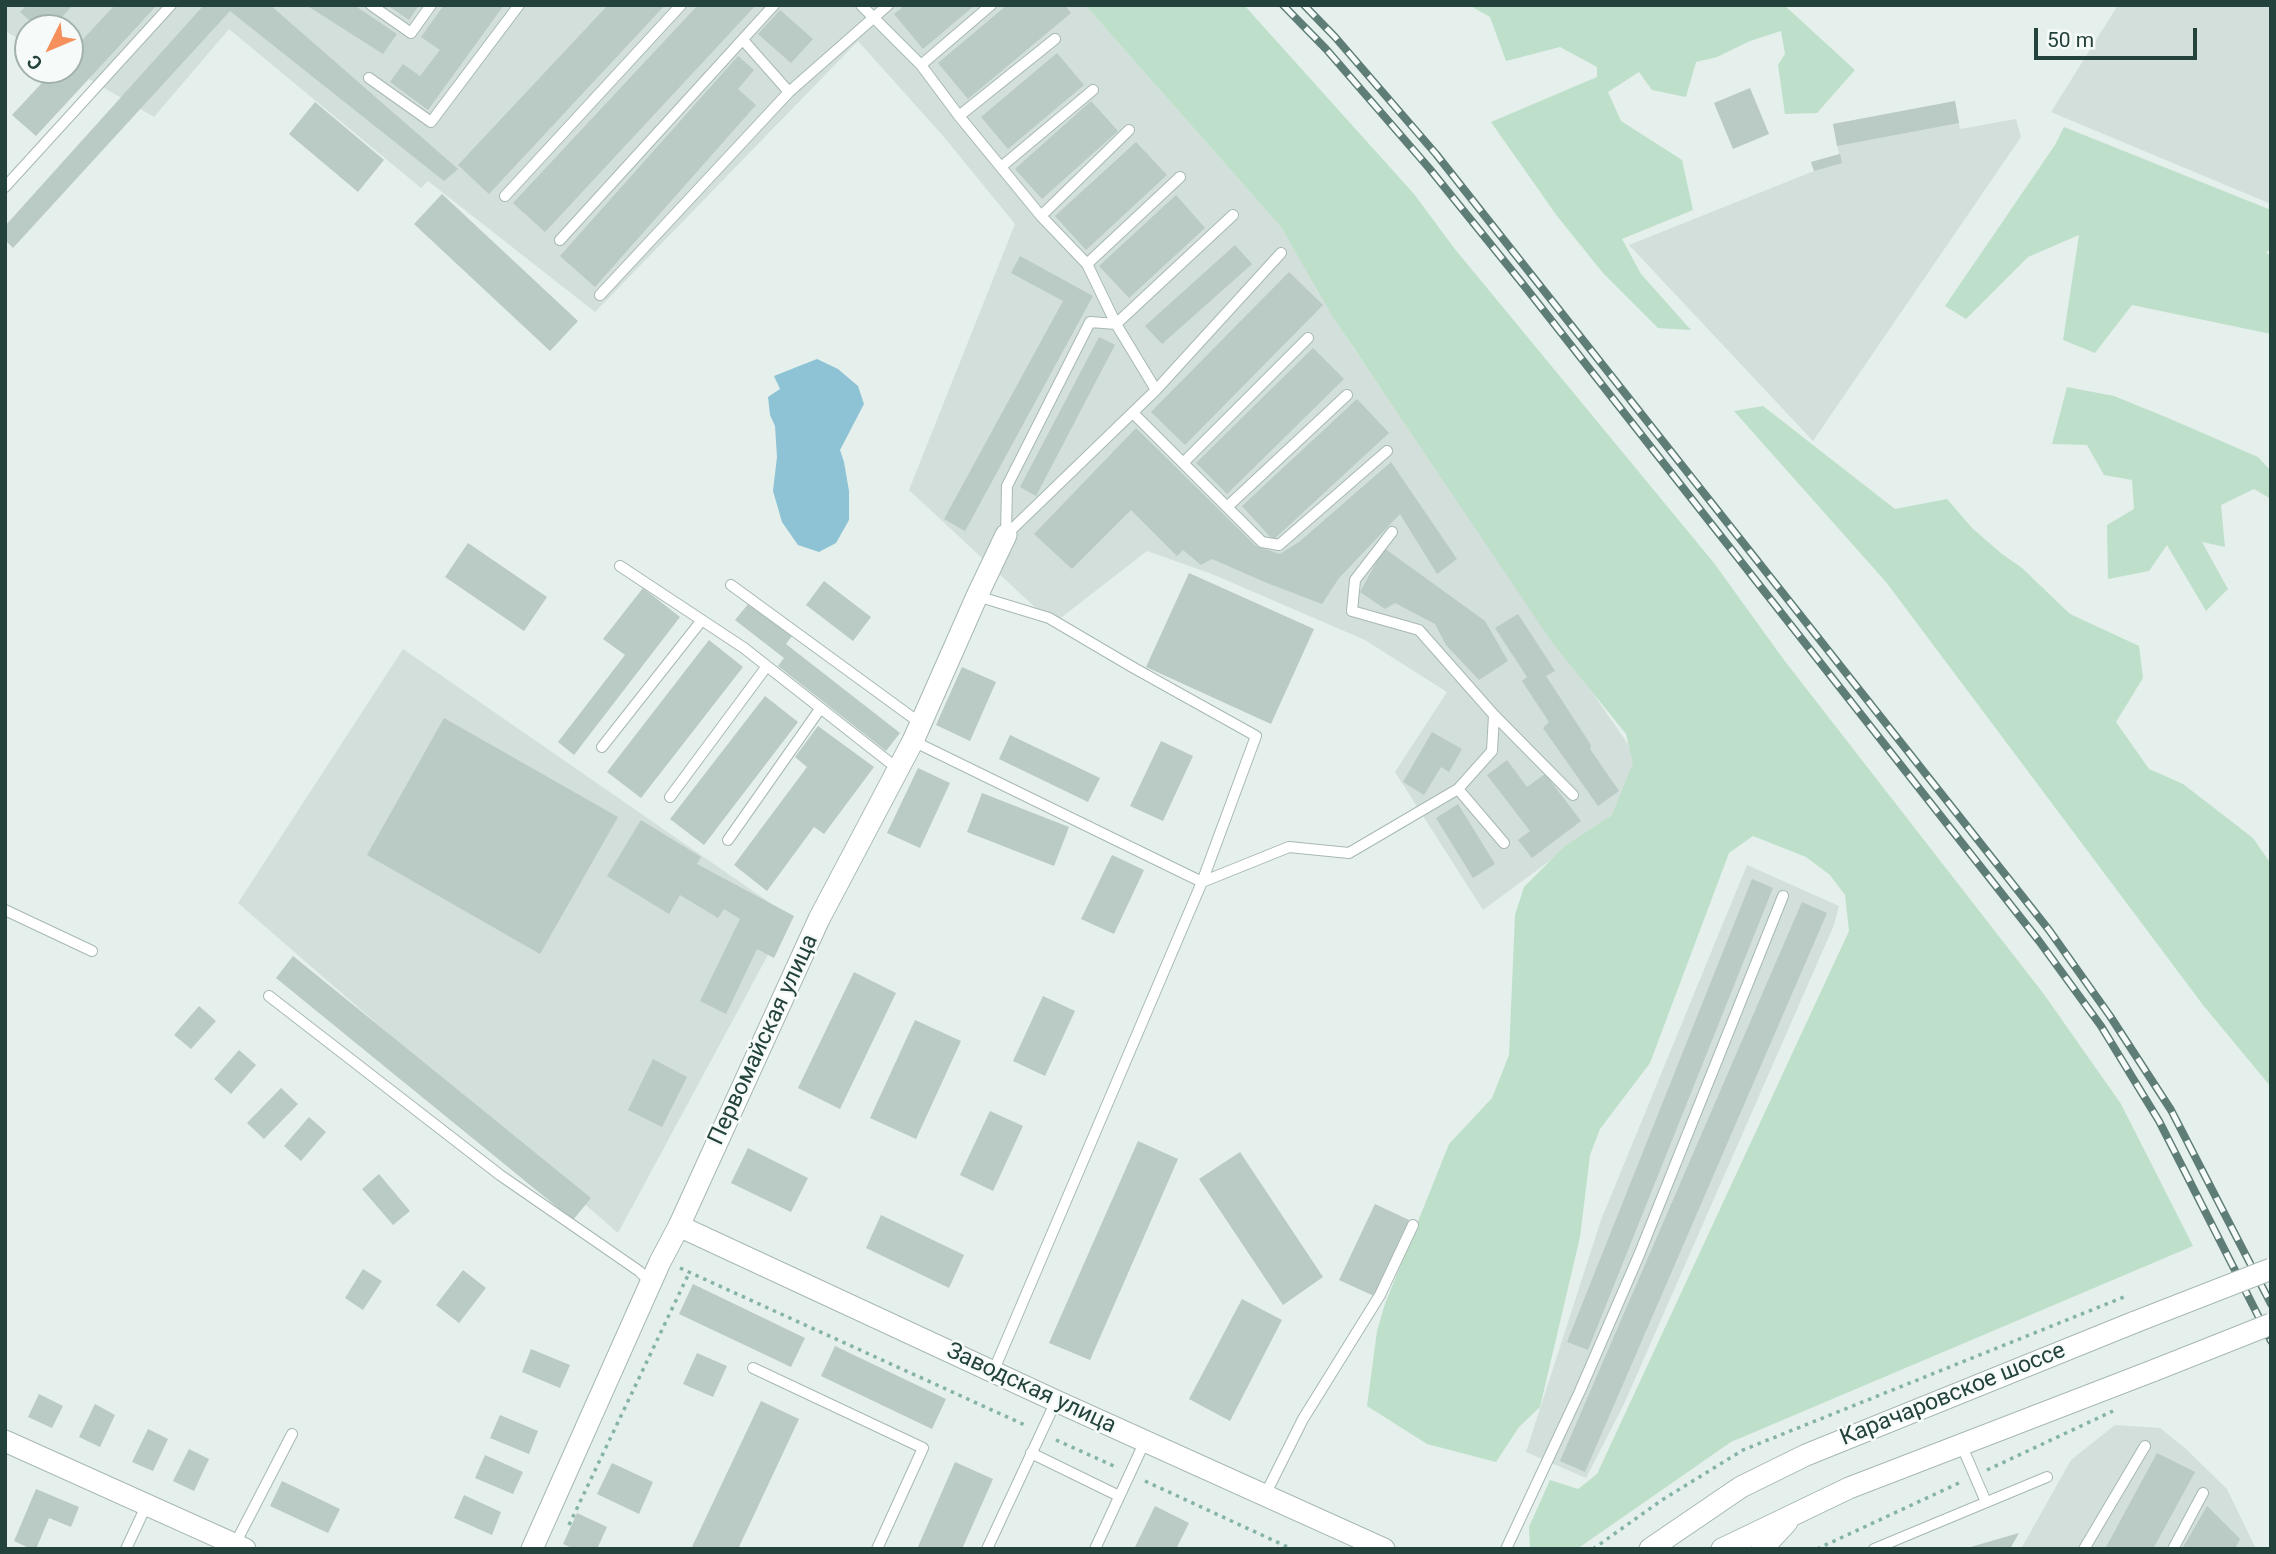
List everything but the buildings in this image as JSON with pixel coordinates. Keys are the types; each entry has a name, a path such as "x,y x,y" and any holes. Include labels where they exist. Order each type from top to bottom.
{"street":[{"name":"Первомайская улица","path":"532,1549 660,1262 819,919 898,769 1006,536"},
{"name":"Заводская улица","path":"679,1226 1265,1495 1348,1541 1384,1549"},
{"name":"Карачаровское шоссе","path":"1657,1545 1741,1488 1806,1455 2271,1269"},
{"name":"Карачаровское шоссе","path":"1721,1549 1849,1488 2271,1324"},
{"path":"8,1449 148,1504 240,1546"},
{"path":"1762,1549 1795,1513"}],"lane":[{"path":"5,187 171,5"},
{"path":"371,5 411,33 431,5"},
{"path":"369,78 431,122 519,5"},
{"path":"505,196 681,5"},
{"path":"560,240 774,5"},
{"path":"862,5 921,65 1041,216 1087,264 1116,324 1156,390"},
{"path":"600,295 789,92 888,5"},
{"path":"921,65 991,5"},
{"path":"959,116 1055,39"},
{"path":"743,40 789,92"},
{"path":"1001,167 1093,90"},
{"path":"1041,216 1129,130"},
{"path":"1087,264 1180,177"},
{"path":"1006,536 1007,486 1090,322 1116,324 1233,215"},
{"path":"1006,536 1156,390 1281,253"},
{"path":"1183,463 1308,338"},
{"path":"1227,507 1347,395"},
{"path":"1133,413 1262,542 1279,545 1387,451"},
{"path":"1392,531 1355,580 1352,611 1419,630 1494,715 1573,795"},
{"path":"620,566 767,666 898,769"},
{"path":"731,584 916,732 1202,882 1289,847 1349,853 1458,789 1492,751 1494,715"},
{"path":"977,596 1049,618 1256,736 1202,882 993,1372"},
{"path":"602,747 702,620"},
{"path":"670,797 767,666"},
{"path":"728,840 820,709"},
{"path":"1458,789 1504,843"},
{"path":"1506,1549 1574,1404 1639,1255 1783,896"},
{"path":"5,910 92,951"},
{"path":"268,996 500,1175 639,1271 651,1283"},
{"path":"1265,1495 1303,1419 1380,1295 1413,1225"},
{"path":"752,1368 923,1448 877,1549"},
{"path":"987,1549 1056,1401"},
{"path":"240,1546 292,1434"},
{"path":"1095,1549 1145,1441"},
{"path":"1961,1444 1986,1502"},
{"path":"2084,1549 2145,1446"},
{"path":"1031,1453 1119,1496"},
{"path":"1874,1549 2048,1476"},
{"path":"2173,1549 2203,1493"},
{"path":"126,1549 148,1504"}],"path":[{"path":"660,1262 690,1271 1292,1549"},
{"path":"563,1536 690,1271"}],"shaded area":[{"path":"5,5 1085,5 1281,227 1352,346 1655,783 1483,910 1395,772 1447,692 1365,640 1212,574 1147,551 1053,624 909,490 1015,224 944,137 858,41 595,312 428,181 421,188 229,29 154,117 84,76 84,14 14,14 14,36 5,31"},
{"path":"2118,5 2271,5 2271,204 2051,112"},
{"path":"1955,101 1960,129 2016,119 2021,137 1813,441 1629,245 1814,171 1811,162 1839,154 1833,124"},
{"path":"403,649 789,916 618,1233 238,903"},
{"path":"1747,865 1839,906 1834,925 1624,1404 1586,1478 1526,1452 1601,1220"},
{"path":"2115,1425 2160,1428 2186,1449 2227,1489 2256,1549 2021,1549 2071,1460"}],"green space":[{"path":"1085,5 1244,5 1414,194 1454,248 1714,563 1784,660 2043,993 2121,1104 2193,1246 1731,1442 1577,1549 1530,1549 1529,1527 1550,1480 1578,1489 1597,1474 1849,931 1845,895 1830,875 1806,857 1753,836 1729,853 1650,1063 1600,1129 1590,1155 1580,1237 1540,1407 1519,1427 1496,1462 1427,1444 1367,1406 1377,1331 1385,1304 1449,1144 1492,1098 1509,1055 1515,915 1524,887 1565,846 1612,815 1633,763 1626,734 1551,641 1333,317 1281,227"},
{"path":"1469,5 1784,5 1855,70 1817,113 1785,114 1778,65 1785,54 1781,31 1750,41 1717,57 1696,62 1686,97 1652,90 1639,72 1608,92 1621,121 1682,160 1693,210 1622,239 1641,274 1691,330 1658,328 1603,273 1557,216 1491,122 1597,77 1597,67 1560,47 1506,61 1490,17"},
{"path":"2064,127 2271,210 2271,249 2266,252 2271,257 2271,334 2132,305 2095,353 2063,340 2079,235 2028,257 1966,319 1945,306 2055,145"},
{"path":"2067,387 2114,396 2168,418 2258,457 2271,471 2271,499 2254,489 2221,505 2225,547 2202,542 2228,589 2206,611 2167,545 2149,571 2108,579 2107,525 2134,509 2132,480 2104,475 2087,445 2052,444"},
{"path":"1763,406 1895,509 1947,499 1972,528 2022,568 2070,614 2139,646 2143,678 2116,722 2149,769 2183,784 2253,838 2271,864 2271,1087 2203,1005 1886,582 1734,411"}],"water":[{"path":"817,359 838,369 858,386 864,404 840,450 849,491 849,520 836,543 819,552 798,545 782,522 773,491 777,457 775,426 770,415 768,397 780,389 774,376"}],"railway":[{"path":"1283,5 1326,49 1429,168 1526,288 2039,941 2101,1026 2159,1121 2271,1341"},
{"path":"1304,5 1436,154 2049,930 2110,1016 2171,1110 2271,1304"}]}
